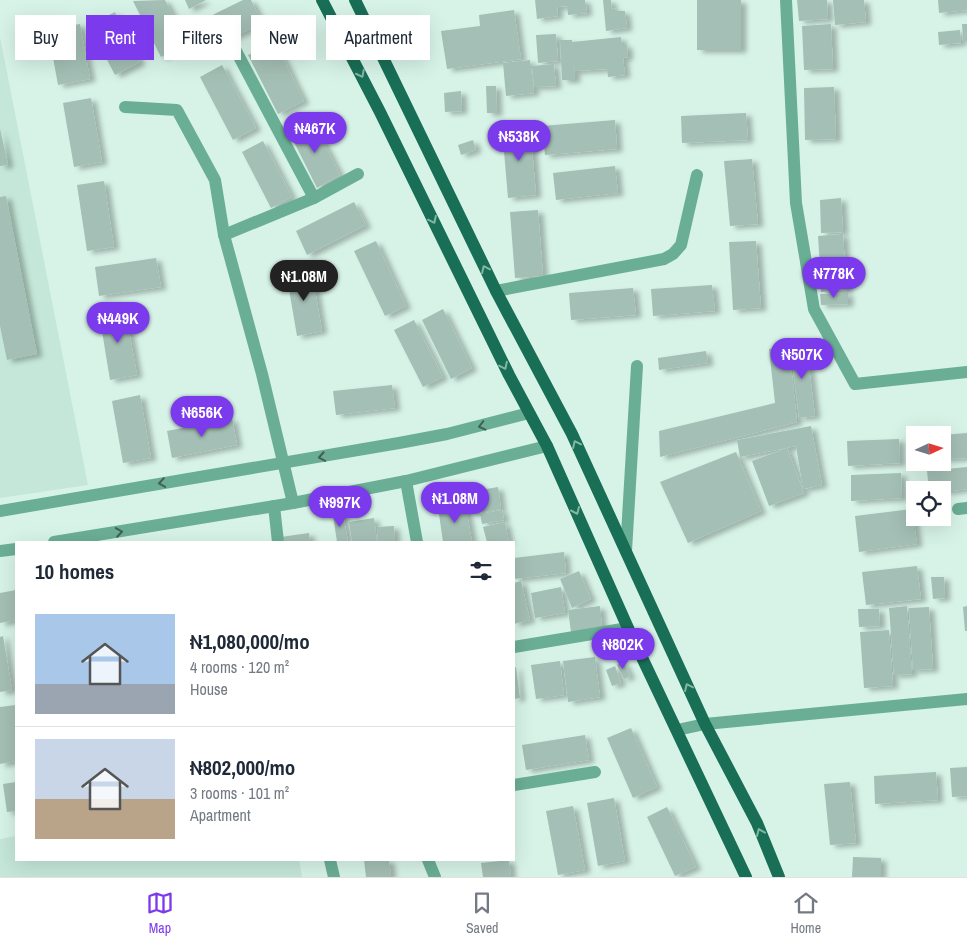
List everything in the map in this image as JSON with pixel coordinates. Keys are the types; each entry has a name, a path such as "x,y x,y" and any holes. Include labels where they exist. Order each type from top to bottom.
{"main road":[{"path":"322,0 547,446 628,628 746,877"},
{"path":"356,0 496,291 572,434 705,724 757,823 779,877"}],"street":[{"path":"786,0 796,203 814,309 854,384 967,372"},
{"path":"241,60 314,198"},
{"path":"126,107 177,110 215,180 224,235 293,503"},
{"path":"224,235 314,198 358,174"},
{"path":"496,291 664,259 674,254 681,244 697,175"},
{"path":"626,551 637,366"},
{"path":"0,511 283,464 448,434 529,413"},
{"path":"64,541 293,503 406,481 547,446"},
{"path":"406,481 417,541"},
{"path":"274,506 278,541"},
{"path":"0,551 15,549"},
{"path":"515,647 628,628"},
{"path":"677,730 705,724 967,699"},
{"path":"515,785 595,772"},
{"path":"330,861 334,877"},
{"path":"428,861 435,877"}],"shaded area":[{"path":"0,37 88,485 0,498"},
{"path":"15,836 15,861 299,861 302,877 0,877 0,839"}],"building":[{"path":"165,0 172,15 164,15 164,56 161,57 154,43 154,15 140,15 133,1"},
{"path":"185,0 206,0 189,9"},
{"path":"243,0 251,0 258,15 251,15 251,28 241,33 241,15 212,15"},
{"path":"535,0 585,0 587,13 568,15 567,6 557,7 558,16 537,19"},
{"path":"603,0 611,0 612,9 615,8 616,11 625,11 627,28 606,31"},
{"path":"697,0 741,0 741,50 697,50"},
{"path":"797,0 827,0 828,19 799,21"},
{"path":"833,0 864,0 866,22 835,25"},
{"path":"938,0 967,0 967,10 939,13"},
{"path":"514,10 521,59 447,69 441,31 480,26 479,15"},
{"path":"80,24 90,79 58,85 53,60 76,60 76,25"},
{"path":"831,24 833,69 804,70 802,26"},
{"path":"962,24 967,24 967,41 963,41"},
{"path":"960,30 961,43 939,45 938,32"},
{"path":"556,34 558,61 538,63 536,35"},
{"path":"621,37 622,45 627,45 628,57 623,58 625,75 608,77 607,69 575,71 574,57 575,80 562,80 560,40 572,40 572,42"},
{"path":"251,54 251,60 284,60 304,101 278,114 248,55"},
{"path":"107,60 139,60 140,62 115,75"},
{"path":"530,60 534,93 506,96 503,63"},
{"path":"554,64 556,86 534,87 532,66"},
{"path":"222,65 256,128 233,140 200,77"},
{"path":"486,86 496,86 497,113 487,113"},
{"path":"834,87 836,139 805,140 804,88"},
{"path":"461,91 462,111 445,112 444,93"},
{"path":"91,98 102,162 74,167 63,103"},
{"path":"746,113 748,140 682,143 681,116"},
{"path":"312,120 340,175 317,188 289,132"},
{"path":"615,120 617,149 545,155 542,126"},
{"path":"530,125 536,195 508,198 502,128"},
{"path":"0,129 8,165 0,166"},
{"path":"473,140 476,150 461,155 458,145"},
{"path":"263,141 292,197 271,208 242,152"},
{"path":"752,159 758,224 730,226 724,161"},
{"path":"615,166 618,193 556,200 553,173"},
{"path":"104,181 114,247 87,251 77,185"},
{"path":"6,196 37,354 7,360 0,326 0,197"},
{"path":"841,198 843,232 821,233 820,200"},
{"path":"354,202 366,225 307,255 296,231"},
{"path":"538,210 543,276 515,278 510,212"},
{"path":"843,234 845,265 820,267 818,236"},
{"path":"376,241 406,306 385,316 354,251"},
{"path":"756,241 761,308 733,310 729,242"},
{"path":"156,258 161,287 99,296 95,267"},
{"path":"311,267 322,331 297,336 286,272"},
{"path":"846,275 847,290 821,292 820,277"},
{"path":"712,285 715,311 653,316 651,289"},
{"path":"633,288 636,315 571,320 569,293"},
{"path":"848,293 848,304 821,305 820,294"},
{"path":"125,309 137,375 110,380 99,313"},
{"path":"443,309 472,368 451,379 422,320"},
{"path":"414,320 443,377 423,387 394,330"},
{"path":"806,342 815,416 799,418 790,344"},
{"path":"789,347 797,422 660,457 659,431 775,403 769,349"},
{"path":"706,351 708,363 659,370 658,358"},
{"path":"392,385 395,408 336,415 333,391"},
{"path":"140,395 151,458 123,463 112,401"},
{"path":"232,418 237,445 172,458 167,431"},
{"path":"811,426 822,485 803,489 796,446 740,457 737,440"},
{"path":"967,433 967,458 951,459 951,434"},
{"path":"899,439 900,463 848,466 847,441"},
{"path":"787,448 804,493 769,506 752,461"},
{"path":"736,452 761,511 688,543 660,482"},
{"path":"967,467 967,489 951,491 951,481 928,481 927,471 951,471 951,469"},
{"path":"901,473 902,498 851,501 851,475"},
{"path":"498,487 501,509 472,514 469,492"},
{"path":"465,503 472,541 443,541 438,507"},
{"path":"502,510 504,520 482,524 480,514"},
{"path":"906,510 906,526 914,526 917,544 859,552 855,516"},
{"path":"343,514 348,541 337,541 333,515"},
{"path":"374,518 377,541 352,541 349,522"},
{"path":"505,522 509,541 487,541 483,527"},
{"path":"394,526 395,541 378,541 377,527"},
{"path":"309,533 310,541 282,541 281,537"},
{"path":"564,552 566,573 515,579 515,558"},
{"path":"917,566 921,599 866,605 862,572"},
{"path":"579,571 591,599 572,608 560,579"},
{"path":"931,577 944,577 945,598 933,599"},
{"path":"521,581 530,620 515,624 515,583"},
{"path":"561,587 565,613 535,618 531,593"},
{"path":"15,590 15,620 0,623 0,593"},
{"path":"600,606 602,628 571,632 568,610"},
{"path":"907,606 912,674 894,675 889,608"},
{"path":"967,606 967,631 965,631 963,607"},
{"path":"929,607 933,669 913,670 909,608"},
{"path":"858,609 879,609 880,626 859,627"},
{"path":"889,630 893,686 864,688 860,632"},
{"path":"3,636 12,690 0,692 0,637"},
{"path":"595,657 600,697 568,702 563,661"},
{"path":"560,661 564,695 536,699 531,665"},
{"path":"623,661 630,676 624,679 617,665"},
{"path":"615,666 621,683 612,686 606,670"},
{"path":"515,668 520,698 515,699"},
{"path":"15,705 15,761 0,764 0,707"},
{"path":"631,728 657,787 633,798 607,738"},
{"path":"585,735 589,760 526,770 522,745"},
{"path":"967,767 967,796 952,797 950,768"},
{"path":"936,772 938,800 875,804 874,776"},
{"path":"15,782 15,811 7,812 3,784"},
{"path":"850,782 856,843 830,845 824,784"},
{"path":"614,798 625,861 598,866 587,803"},
{"path":"573,806 585,870 558,875 546,811"},
{"path":"667,807 696,867 675,876 647,817"},
{"path":"853,857 881,858 881,877 852,877"},
{"path":"364,861 389,861 391,877 366,877"},
{"path":"509,861 511,877 483,877 481,863"}]}
